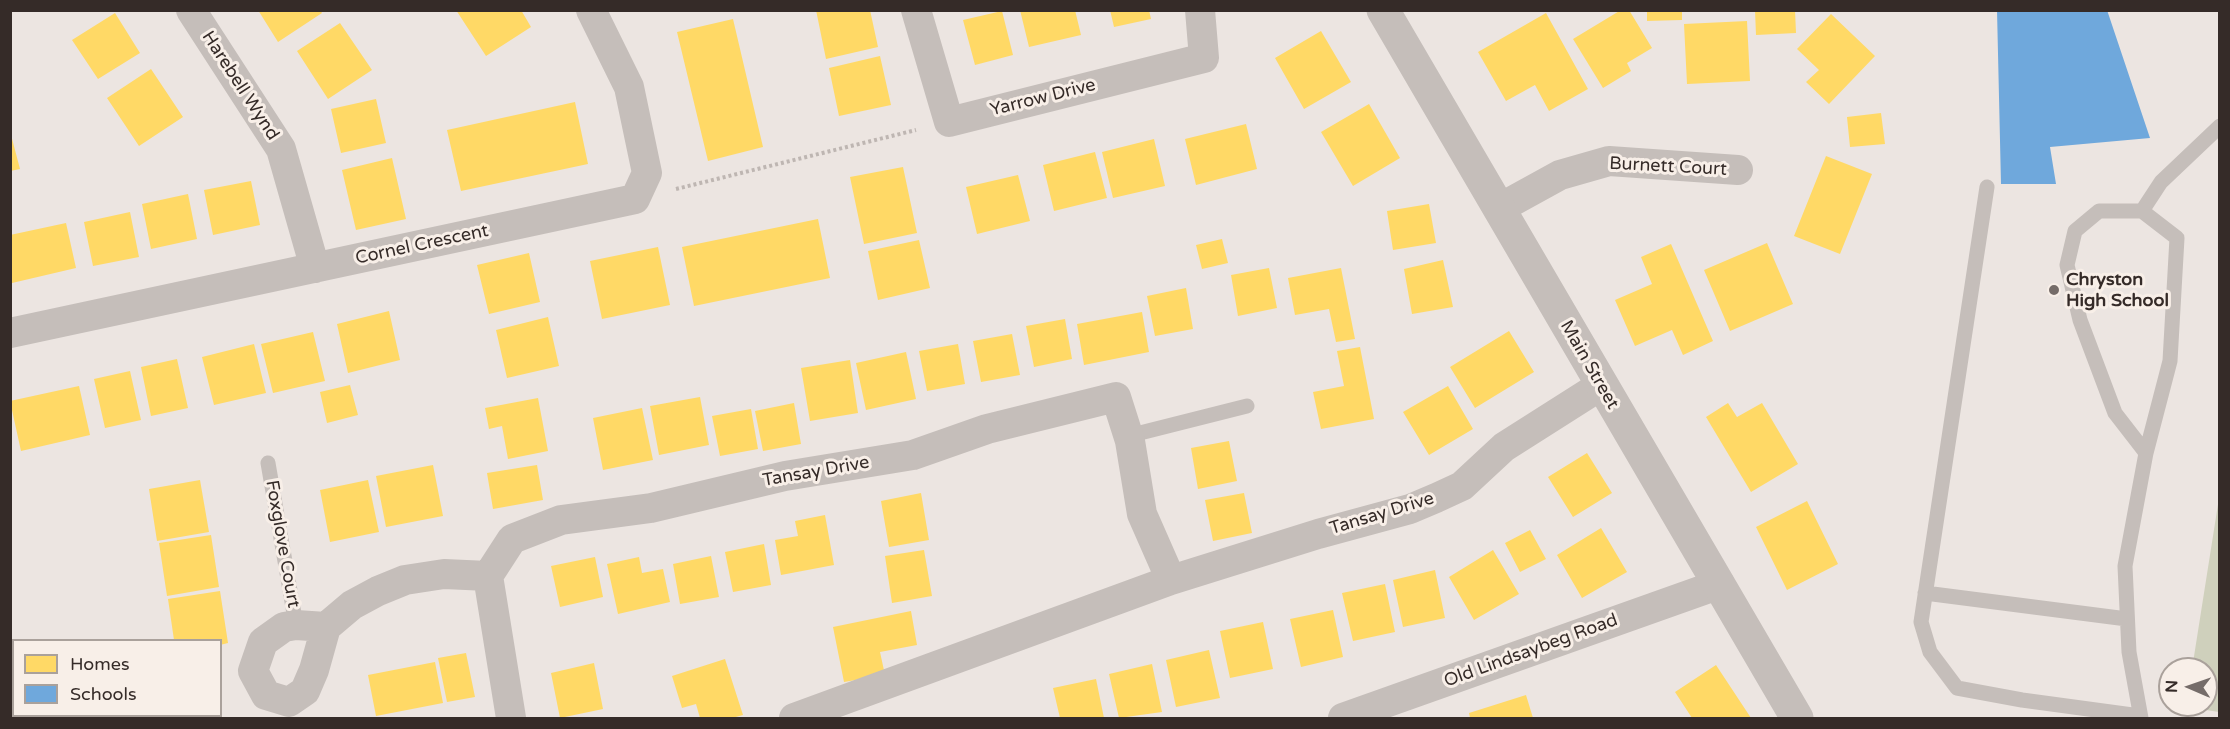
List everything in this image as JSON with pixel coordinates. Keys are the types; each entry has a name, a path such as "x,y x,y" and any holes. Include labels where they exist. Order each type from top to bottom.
{"street":[{"name":"Harebell Wynd","path":"191,10 281,149 315,268"},
{"path":"591,10 629,87 647,173 635,199"},
{"path":"916,10 949,122"},
{"name":"Yarrow Drive","path":"949,122 1204,58 1200,10"},
{"name":"Main Street","path":"1383,10 1500,208 1600,386 1720,584 1797,718"},
{"name":"Burnett Court","path":"1500,208 1560,175 1609,161 1738,170"},
{"name":"Cornel Crescent","path":"10,333 635,199"},
{"name":"Tansay Drive","path":"794,718 1171,580 1317,534 1410,509 1462,486 1504,447 1600,386"},
{"name":"Tansay Drive","path":"488,576 512,539 561,520 651,508 785,476 913,455 987,429 1116,397 1128,436 1142,514 1171,580"},
{"path":"326,627 352,605 405,580 444,574 488,576 511,718"},
{"name":"Old Lindsaybeg Road","path":"1343,718 1396,710 1720,584"},
{"name":"Foxglove Court","path":"296,625 326,627 314,670 304,691 290,702 266,694 253,671 263,642 284,627 296,625"}],"lane":[{"path":"2142,211 2161,182 2220,126"},
{"path":"1987,187 1922,622 1930,652 1957,688 2140,717 2129,652 2125,566 2146,453 2170,361 2177,238 2142,211 2099,211 2075,231 2067,265 2080,320 2115,413 2146,453"},
{"path":"1128,436 1247,406"},
{"name":"Foxglove Court","path":"268,463 296,625"},
{"path":"1925,593 2127,619"}],"path":[{"path":"635,199 949,122"}],"green space":[{"path":"2219,498 2220,712 2218,712 2218,657 2194,657"}],"building: Homes":[{"path":"258,10 320,10 322,13 278,42"},
{"path":"456,10 521,10 531,27 486,56"},
{"path":"816,10 870,10 878,47 826,59"},
{"path":"1020,10 1075,10 1081,35 1029,47"},
{"path":"1110,10 1149,10 1151,19 1114,27"},
{"path":"1621,10 1629,10 1652,48 1627,63 1631,71 1603,88 1573,39"},
{"path":"1647,10 1682,10 1682,20 1647,21"},
{"path":"1755,10 1795,10 1796,33 1756,35"},
{"path":"1002,11 1013,55 975,65 963,20"},
{"path":"115,13 140,53 98,79 72,40"},
{"path":"1546,13 1588,89 1549,111 1535,85 1506,101 1478,52"},
{"path":"1831,14 1875,56 1829,104 1806,82 1819,70 1797,49"},
{"path":"733,19 763,147 708,161 677,32"},
{"path":"1747,21 1750,81 1687,84 1684,24"},
{"path":"340,23 372,70 328,99 297,51"},
{"path":"1321,31 1351,82 1304,109 1275,58"},
{"path":"880,56 891,105 839,116 829,68"},
{"path":"151,69 183,117 139,146 107,98"},
{"path":"376,99 386,143 341,153 331,109"},
{"path":"575,102 588,164 461,191 447,130"},
{"path":"1369,104 1400,158 1353,186 1321,132"},
{"path":"1881,113 1885,144 1850,147 1847,117"},
{"path":"1246,124 1257,169 1196,185 1185,139"},
{"path":"10,131 20,169 10,171"},
{"path":"1154,139 1165,186 1113,198 1102,152"},
{"path":"1095,152 1107,198 1054,211 1043,165"},
{"path":"1826,156 1872,174 1840,254 1794,236"},
{"path":"392,158 406,219 356,230 342,170"},
{"path":"903,167 917,233 864,244 850,177"},
{"path":"1018,175 1030,221 977,234 966,187"},
{"path":"251,181 260,225 213,235 204,190"},
{"path":"188,194 197,239 151,249 142,204"},
{"path":"1429,204 1436,243 1393,250 1387,211"},
{"path":"130,212 139,257 93,266 84,222"},
{"path":"818,219 830,278 694,306 682,247"},
{"path":"66,223 76,268 12,283 10,235"},
{"path":"1222,239 1228,263 1202,269 1196,245"},
{"path":"919,240 930,288 878,300 868,251"},
{"path":"1767,243 1793,304 1730,331 1704,270"},
{"path":"1671,244 1713,341 1683,355 1672,330 1635,346 1615,300 1652,284 1641,257"},
{"path":"658,247 670,305 602,319 590,261"},
{"path":"529,253 540,302 489,314 477,265"},
{"path":"1443,260 1453,307 1412,314 1404,269"},
{"path":"1269,268 1277,308 1238,316 1231,275"},
{"path":"1341,268 1355,339 1336,342 1329,309 1295,315 1288,278"},
{"path":"1186,288 1193,329 1155,336 1147,296"},
{"path":"389,311 400,360 348,373 337,324"},
{"path":"1142,312 1149,352 1084,365 1077,324"},
{"path":"548,317 559,366 507,378 496,330"},
{"path":"1065,319 1072,359 1034,367 1026,326"},
{"path":"1509,331 1534,372 1475,408 1450,367"},
{"path":"313,332 325,381 273,393 261,344"},
{"path":"1012,334 1020,375 981,382 973,341"},
{"path":"254,344 266,393 214,405 202,357"},
{"path":"958,344 965,384 927,391 919,351"},
{"path":"1360,347 1374,419 1321,429 1313,392 1344,386 1337,351"},
{"path":"906,352 916,399 866,410 856,363"},
{"path":"177,359 188,408 151,416 141,367"},
{"path":"850,360 858,413 810,421 801,368"},
{"path":"130,371 141,420 105,428 94,379"},
{"path":"350,385 358,415 327,423 320,392"},
{"path":"79,386 90,435 21,451 10,401"},
{"path":"1448,386 1473,429 1429,455 1403,412"},
{"path":"700,397 709,445 659,455 650,406"},
{"path":"538,398 548,451 508,459 502,426 489,429 485,408"},
{"path":"794,403 801,444 763,451 755,411"},
{"path":"1728,403 1737,417 1762,403 1798,464 1751,492 1706,417"},
{"path":"642,408 653,460 603,470 593,418"},
{"path":"751,409 758,449 720,456 712,416"},
{"path":"1229,441 1237,481 1198,489 1191,448"},
{"path":"1587,453 1612,493 1573,517 1548,477"},
{"path":"433,465 443,516 386,527 376,476"},
{"path":"537,465 543,500 493,509 487,473"},
{"path":"200,480 209,532 157,541 149,489"},
{"path":"368,480 379,532 330,542 320,490"},
{"path":"921,493 929,540 889,547 881,501"},
{"path":"1244,493 1252,533 1213,541 1205,500"},
{"path":"1807,501 1838,564 1787,590 1756,527"},
{"path":"825,515 834,565 781,575 775,540 798,536 795,521"},
{"path":"1601,528 1627,572 1582,598 1557,555"},
{"path":"1530,530 1546,559 1520,572 1505,543"},
{"path":"211,535 219,587 167,596 159,543"},
{"path":"764,544 771,585 733,592 725,552"},
{"path":"924,550 932,596 892,603 885,556"},
{"path":"1493,550 1519,594 1474,620 1449,577"},
{"path":"711,556 719,597 680,604 673,564"},
{"path":"595,557 603,597 560,607 551,566"},
{"path":"639,557 642,573 663,569 670,602 618,614 607,564"},
{"path":"1435,570 1445,618 1403,627 1393,580"},
{"path":"1385,584 1395,632 1353,641 1342,593"},
{"path":"220,591 228,643 222,644 222,639 174,639 168,599"},
{"path":"1333,610 1343,657 1301,667 1290,619"},
{"path":"911,611 917,645 880,652 885,675 844,682 833,627"},
{"path":"1263,622 1273,669 1230,678 1220,631"},
{"path":"1209,650 1220,698 1176,707 1166,660"},
{"path":"466,653 475,697 447,702 438,658"},
{"path":"725,659 743,715 732,718 700,718 696,704 682,708 672,676"},
{"path":"435,662 443,703 376,716 368,675"},
{"path":"594,663 603,709 560,718 551,673"},
{"path":"1152,664 1162,712 1119,718 1109,674"},
{"path":"1716,665 1751,718 1692,718 1675,692"},
{"path":"1096,679 1104,718 1060,718 1053,688"},
{"path":"1526,695 1533,718 1470,718 1469,713"}],"building: Schools":[{"path":"1997,10 2107,10 2150,138 2050,147 2056,184 2001,184"}],"place":[{"name":"Chryston High School","path":"2054,290"}]}
